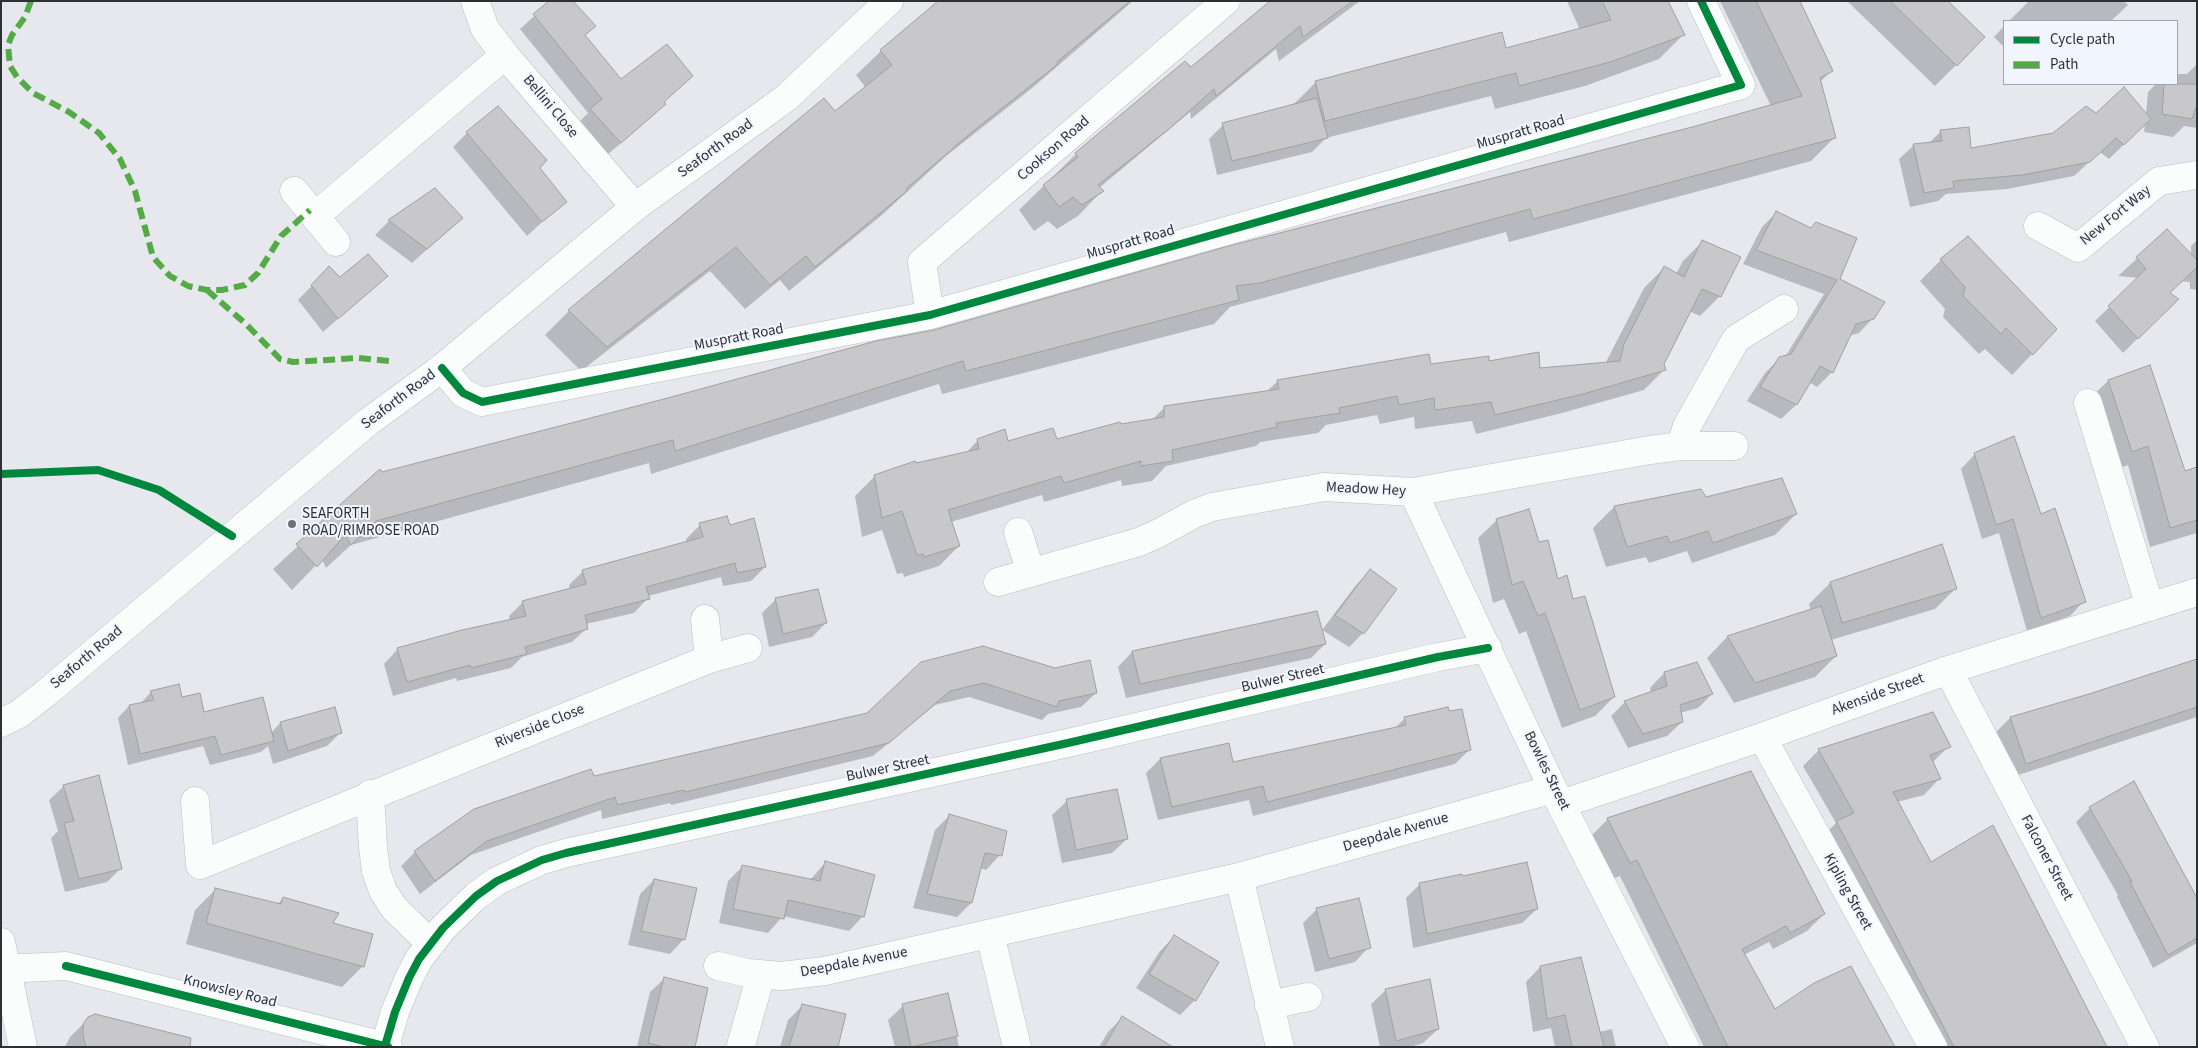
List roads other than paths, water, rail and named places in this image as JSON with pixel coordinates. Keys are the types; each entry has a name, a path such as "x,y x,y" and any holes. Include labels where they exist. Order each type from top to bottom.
{"main road":[{"name":"Bellini Close","path":"474,1 486,29 505,55 635,207"},
{"name":"Seaforth Road","path":"1,723 18,714 46,693 368,422 442,368 635,207 786,98 889,1"},
{"name":"Cookson Road","path":"930,315 922,262 1226,1"},
{"name":"Muspratt Road","path":"442,368 462,393 482,402 930,315 1741,85 1701,1"},
{"path":"315,216 505,55"},
{"name":"New Fort Way","path":"2038,226 2078,248 2159,181 2197,175"},
{"path":"294,191 336,242"},
{"path":"1681,446 1687,426 1736,339 1784,309"},
{"path":"2088,403 2150,606"},
{"name":"Meadow Hey","path":"998,582 1139,542 1160,534 1194,514 1212,507 1324,487 1413,492 1539,468 1681,446 1734,446"},
{"name":"Bowles Street","path":"1413,492 1557,796 1685,1047"},
{"path":"1018,532 1031,573"},
{"name":"Akenside Street","path":"1557,796 1762,737 1948,670 2197,592"},
{"path":"705,619 709,659"},
{"name":"Riverside Close","path":"195,801 200,865 370,794 709,659 748,648"},
{"name":"Bulwer Street","path":"387,1046 400,997 419,959 430,943 456,914 497,881 518,870 566,853 1068,743 1488,648"},
{"name":"Falconer Street","path":"1948,670 2144,1047"},
{"name":"Kipling Street","path":"1762,737 1933,1047"},
{"path":"370,794 376,871 383,891 400,915 430,943"},
{"name":"Deepdale Avenue","path":"718,966 761,975 802,975 825,971 1239,877 1557,796"},
{"path":"1239,877 1280,1047"},
{"path":"990,934 1017,1047"},
{"path":"1,942 4,969 22,1047"},
{"name":"Knowsley Road","path":"4,969 66,966 387,1046"},
{"path":"741,1045 761,975"},
{"path":"1269,1005 1308,997"}],"place":[{"name":"SEAFORTH ROAD/RIMROSE ROAD","path":"292,524"}]}
